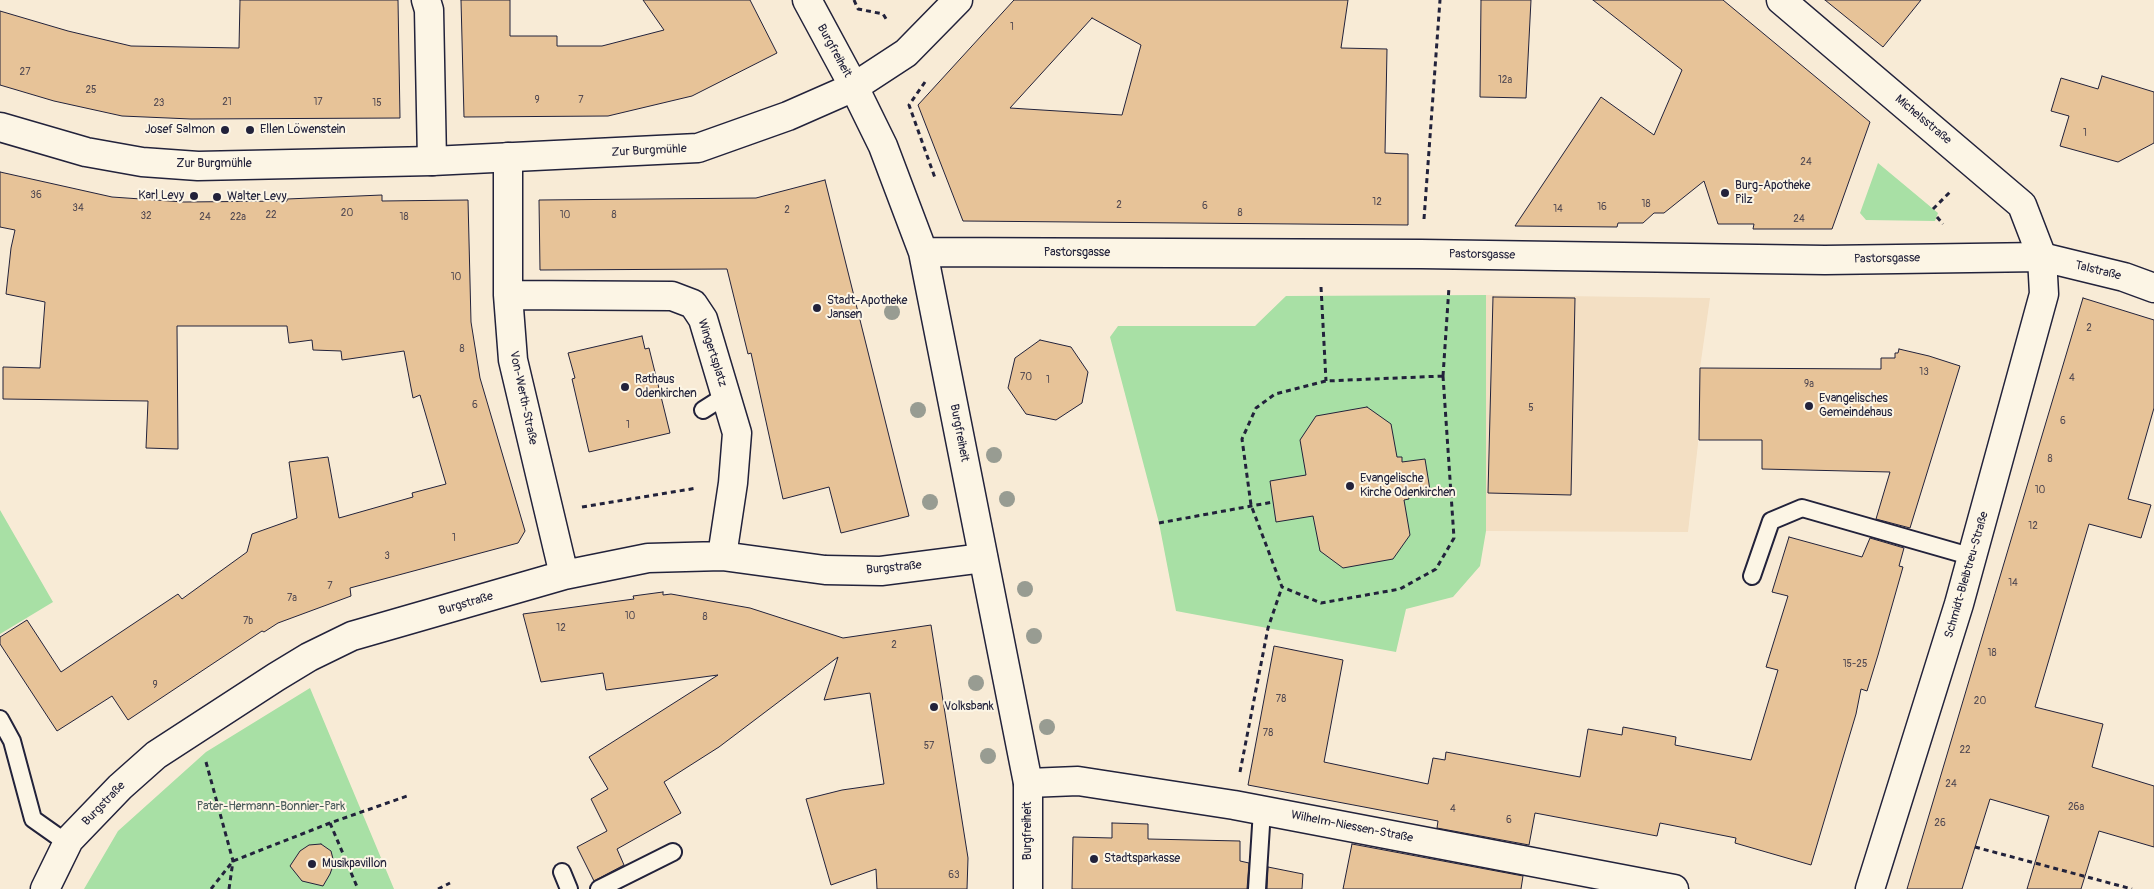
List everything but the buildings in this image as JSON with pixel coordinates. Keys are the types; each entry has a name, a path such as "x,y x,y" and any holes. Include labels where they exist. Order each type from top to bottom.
{"street":[{"path":"426,0 430,10 432,161"},
{"name":"Burgfreiheit","path":"806,0 854,87 883,146 923,252 1028,783 1028,889"},
{"name":"Zur Burgmühle","path":"0,127 86,152 142,162 198,166 432,161 698,148 788,116 854,87 906,53 958,0"},
{"name":"Michelsstraße","path":"1781,0 2022,205 2042,257"},
{"name":"Von-Werth-Straße","path":"508,157 508,295 513,360 564,575"},
{"name":"Pastorsgasse","path":"923,252 1451,254 1825,260 2042,257"},
{"name":"Talstraße","path":"2042,257 2124,277 2154,288"},
{"name":"Schmidt-Bleibtreu-Straße","path":"1870,889 1973,556 2044,294 2042,257"},
{"name":"Wingertsplatz","path":"508,295 672,296 693,304 703,319 725,396 729,399 728,406 737,433 733,483 722,556"},
{"name":"Burgstraße","path":"44,889 67,843 120,787 156,755 309,657 352,636 564,575 648,558 722,556 825,570 882,572 983,558"},
{"name":"Wilhelm-Niessen-Straße","path":"1028,783 1078,781 1234,804 1674,889"}],"lane":[{"path":"703,410 725,396"},
{"path":"1752,576 1771,520 1802,508 1973,556"},
{"path":"0,718 12,741 33,819 67,843"},
{"path":"1257,889 1262,810"},
{"path":"599,889 673,852"},
{"path":"562,872 569,889"}],"path":[{"path":"854,0 858,9 883,14 926,84 909,105 937,184"},
{"path":"1421,254 1440,0"},
{"path":"1319,254 1326,382"},
{"path":"1282,587 1321,603 1400,589 1436,569 1454,538 1443,376 1451,254"},
{"path":"1234,804 1268,628 1282,587 1252,505 1242,438 1256,408 1275,394 1326,382 1443,376"},
{"path":"550,512 733,483"},
{"path":"1159,523 1273,502"},
{"path":"196,728 233,861 229,889"},
{"path":"211,889 233,861 330,823 410,795"},
{"path":"330,823 358,889"},
{"path":"1975,847 2132,889"},
{"path":"438,889 450,883"}],"shaded area":[{"path":"1486,295 1710,298 1700,368 1698,444 1688,532 1486,531"}],"green space":[{"path":"1878,163 1938,213 1935,221 1866,220 1860,213"},
{"path":"1486,295 1486,531 1480,566 1453,597 1406,609 1396,652 1176,611 1159,523 1110,337 1118,326 1255,326 1286,296"},
{"path":"0,510 53,602 0,634"},
{"name":"Pater-Hermann-Bonnier-Park","path":"310,688 394,889 84,889 118,831 206,752"}],"place":[{"name":"Josef Salmon","path":"225,130"},
{"name":"Ellen Löwenstein","path":"250,130"},
{"name":"Burg-Apotheke Pilz","path":"1725,193"},
{"name":"Karl Levy","path":"194,196"},
{"name":"Walter Levy","path":"217,197"},
{"name":"Stadt-Apotheke Jansen","path":"817,308"},
{"name":"Rathaus Odenkirchen","path":"625,387"},
{"name":"Evangelisches Gemeindehaus","path":"1809,406"},
{"name":"Evangelische Kirche Odenkirchen","path":"1350,486"},
{"name":"Volksbank","path":"934,707"},
{"name":"Stadtsparkasse","path":"1094,859"},
{"name":"Musikpavillon","path":"312,864"}]}
